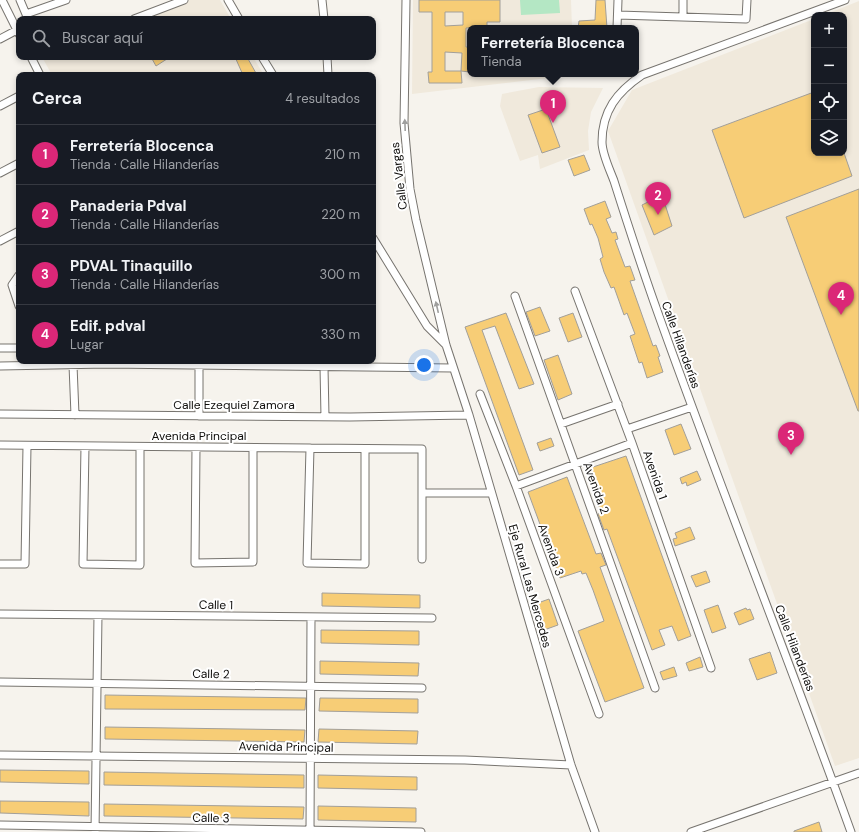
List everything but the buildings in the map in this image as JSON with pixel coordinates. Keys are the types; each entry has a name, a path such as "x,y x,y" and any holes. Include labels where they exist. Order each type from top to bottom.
{"street":[{"path":"2,0 16,28"},
{"path":"20,0 27,16"},
{"path":"29,16 66,0"},
{"path":"142,16 184,0"},
{"path":"228,0 237,16"},
{"path":"322,0 324,16"},
{"name":"Calle Vargas","path":"406,0 404,123 410,189 446,345"},
{"path":"617,25 618,0"},
{"path":"683,17 684,0"},
{"path":"618,15 746,19 746,0"},
{"name":"Calle Hilanderías","path":"845,0 642,75 625,87 615,98 606,117 602,144 640,263 692,407 851,832"},
{"path":"0,39 16,33"},
{"path":"32,60 38,72"},
{"path":"264,60 271,72"},
{"path":"327,60 328,72"},
{"path":"0,106 16,98"},
{"path":"0,173 16,165"},
{"path":"0,241 16,233"},
{"path":"376,243 427,326 446,345"},
{"path":"16,279 12,285 16,296"},
{"name":"Avenida 1","path":"575,291 618,404 711,668"},
{"name":"Avenida 2","path":"515,296 656,688"},
{"name":"Eje Rural Las Mercedes","path":"446,345 469,415 571,765 595,832"},
{"path":"0,348 16,348"},
{"path":"73,365 75,415"},
{"path":"0,366 199,365 453,368"},
{"path":"199,365 199,416"},
{"path":"324,367 325,417"},
{"name":"Avenida 3","path":"480,394 516,486 599,714"},
{"path":"561,424 618,404"},
{"path":"627,429 692,407"},
{"name":"Calle Ezequiel Zamora","path":"0,414 325,417 469,415"},
{"path":"516,486 632,443"},
{"name":"Avenida Principal","path":"0,445 422,449 422,493"},
{"path":"0,564 25,564 27,446"},
{"path":"84,446 83,564 140,565 140,447"},
{"path":"196,447 195,563 253,562 253,448"},
{"path":"310,448 307,563 365,564 365,449"},
{"path":"422,559 422,493 491,493"},
{"name":"Calle 1","path":"0,614 432,618"},
{"path":"95,829 98,615"},
{"path":"310,831 311,618"},
{"name":"Calle 2","path":"0,682 422,688"},
{"name":"Avenida Principal","path":"0,755 465,760 571,765"},
{"path":"691,832 859,773"},
{"name":"Calle 3","path":"0,825 95,829 421,832"}],"shaded area":[{"path":"190,0 220,0 229,16 148,16"},
{"path":"413,0 571,0 572,25 467,25 467,77 556,77 412,94"},
{"path":"859,1 859,758 835,766 608,131 632,90 811,20 811,156 847,156 847,12 832,12"},
{"path":"44,60 255,60 262,72 50,72"},
{"path":"539,87 603,88 591,112 588,131 589,150 540,169 538,155 520,161 500,106 502,94"}],"green space":[{"path":"520,0 559,0 560,13 521,15"}],"place":[{"name":"Ferretería Blocenca","path":"553,123"},
{"name":"Panaderia Pdval","path":"658,215"},
{"name":"Edif. pdval","path":"841,315"},
{"name":"PDVAL Tinaquillo","path":"791,455"}]}
